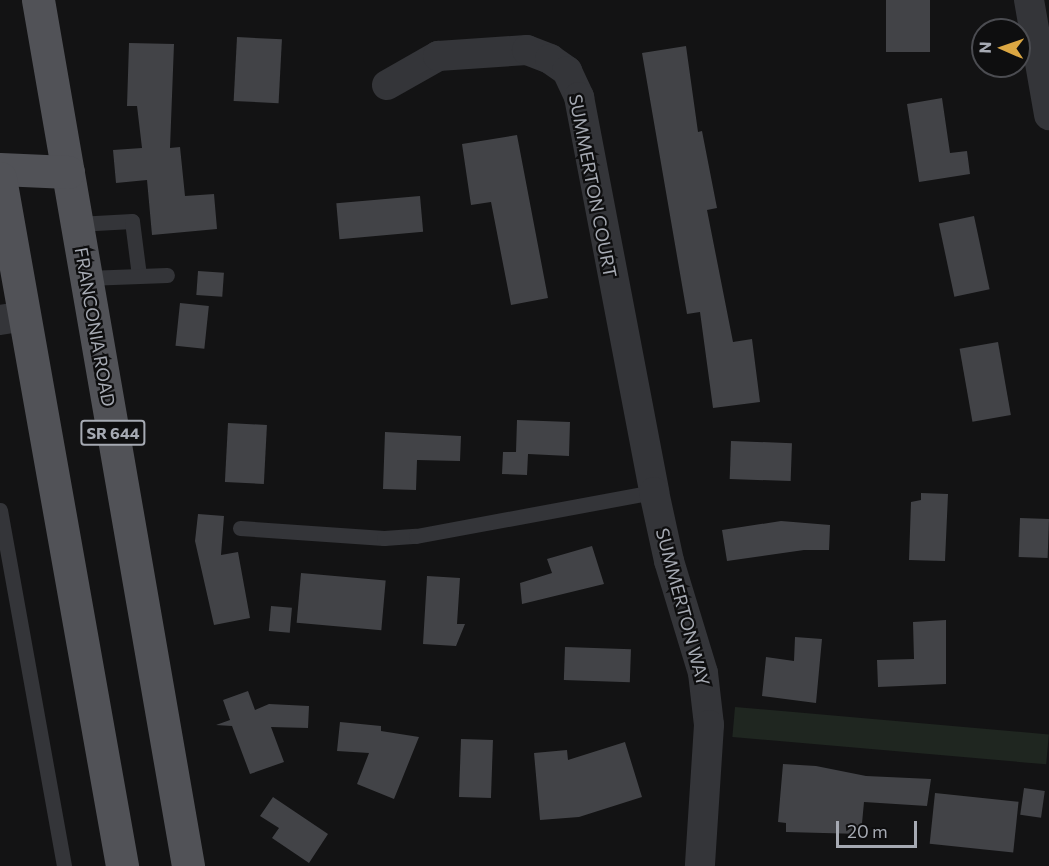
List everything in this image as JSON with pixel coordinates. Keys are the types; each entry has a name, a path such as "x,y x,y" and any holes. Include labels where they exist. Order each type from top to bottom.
{"main road":[{"name":"FRANCONIA ROAD","path":"38,0 188,866"},
{"path":"0,169 68,172"},
{"path":"0,178 12,318 122,866"}],"street":[{"path":"1029,0 1049,115"},
{"name":"SUMMERTON COURT","path":"387,86 438,56 498,50 527,50 550,58 567,71 579,97 654,492"},
{"name":"SUMMERTON WAY","path":"654,492 705,687 709,725 700,866"}],"lane":[{"path":"77,224 132,221 139,276"},
{"path":"86,278 167,275"},
{"path":"240,528 384,538 416,536 654,492"},
{"path":"0,510 64,866"}],"shaded area":[{"path":"735,707 1049,734 1046,764 732,737"}],"building":[{"path":"886,0 930,0 930,52 886,52"},
{"path":"237,37 282,39 279,103 234,101"},
{"path":"129,43 174,44 170,148 180,147 185,196 214,194 217,229 152,235 147,180 116,183 113,150 142,148 137,106 127,106"},
{"path":"686,46 698,132 702,131 717,208 707,210 733,342 752,339 760,402 713,408 700,312 687,314 642,53"},
{"path":"942,98 950,153 967,151 970,174 919,182 907,104"},
{"path":"517,135 548,298 511,305 491,202 471,205 462,144"},
{"path":"420,196 423,232 339,239 336,203"},
{"path":"974,216 990,289 954,297 939,223"},
{"path":"198,271 224,273 222,297 196,295"},
{"path":"180,303 209,306 204,349 176,346"},
{"path":"998,342 1011,415 972,422 960,349"},
{"path":"517,420 570,422 569,456 528,454 527,475 502,474 503,452 516,452"},
{"path":"228,423 267,425 264,484 225,482"},
{"path":"385,432 461,436 460,461 417,460 416,490 383,489"},
{"path":"731,441 792,443 791,481 730,479"},
{"path":"921,493 948,494 945,561 909,560 911,502 921,500"},
{"path":"198,514 224,516 221,555 238,552 250,618 214,625 195,541"},
{"path":"1020,518 1049,519 1048,558 1019,557"},
{"path":"781,521 830,525 829,550 804,550 727,561 722,530"},
{"path":"592,546 604,584 522,604 520,583 552,573 547,559"},
{"path":"301,573 386,580 381,630 297,623"},
{"path":"427,576 460,578 457,624 465,624 456,646 423,644"},
{"path":"271,606 292,608 290,633 269,631"},
{"path":"946,620 946,684 878,687 877,660 914,659 913,622"},
{"path":"795,637 822,639 816,703 762,696 766,657 794,661"},
{"path":"565,647 631,649 630,682 564,680"},
{"path":"248,691 255,710 269,704 309,706 308,728 271,727 284,762 250,774 232,726 216,725 230,720 223,700"},
{"path":"340,722 381,726 381,731 419,737 394,799 357,784 369,753 337,751"},
{"path":"461,739 493,740 491,798 459,797"},
{"path":"625,742 642,797 579,817 540,820 534,753 567,750 568,760"},
{"path":"783,764 816,766 866,776 931,779 927,806 864,802 861,834 786,832 786,823 778,822"},
{"path":"1024,788 1045,791 1041,818 1020,815"},
{"path":"935,793 1019,802 1013,853 930,844"},
{"path":"273,797 328,834 309,863 272,838 279,828 260,816"}]}
